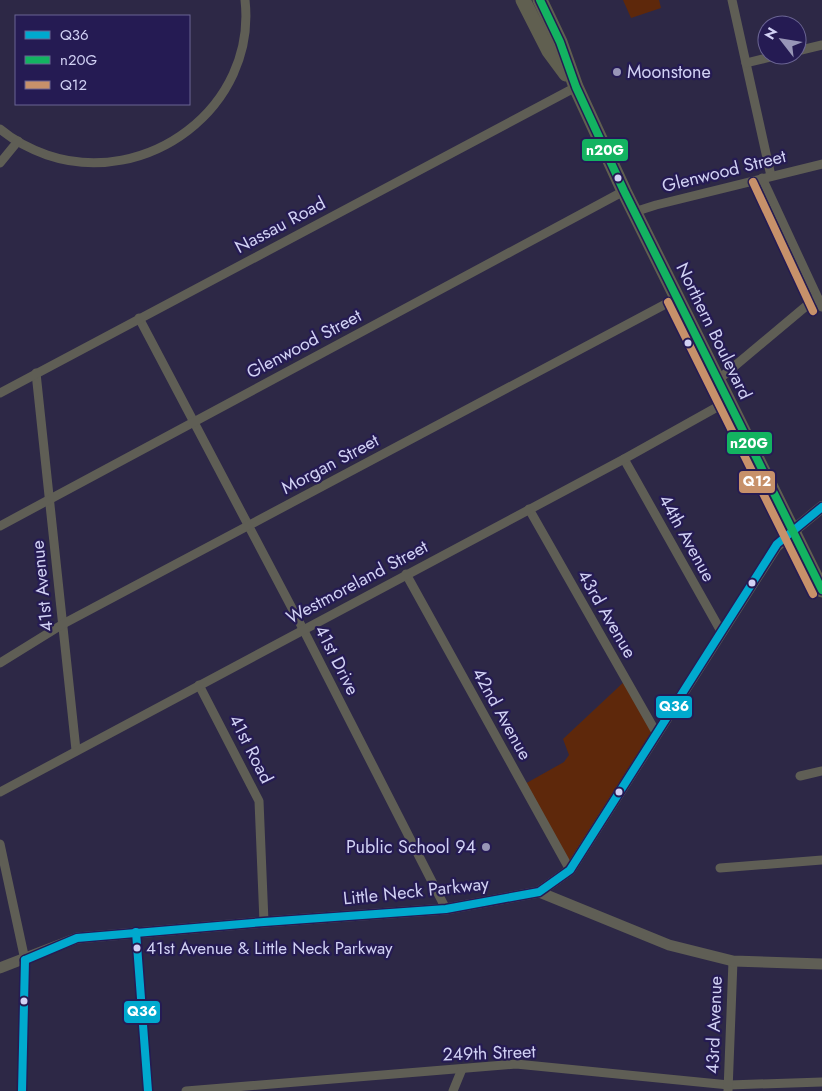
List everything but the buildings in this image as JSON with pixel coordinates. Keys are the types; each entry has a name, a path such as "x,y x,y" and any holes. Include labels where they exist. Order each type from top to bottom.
{"main road":[{"name":"Northern Boulevard","path":"523,0 549,51 576,87"},
{"name":"Northern Boulevard","path":"540,0 560,42 576,87 634,212 822,590"},
{"name":"Little Neck Parkway","path":"793,531 822,507"}],"street":[{"path":"0,129 42,153 60,159 88,163 131,159 151,153 170,143 204,117 218,101 229,82 238,63 244,36 245,0"},
{"path":"732,0 746,63 766,177 822,307"},
{"path":"807,49 822,45"},
{"path":"746,63 757,60"},
{"name":"Nassau Road","path":"0,393 576,87"},
{"path":"0,163 18,141"},
{"name":"Glenwood Street","path":"634,212 822,164"},
{"name":"Glenwood Street","path":"0,526 624,191"},
{"path":"718,380 817,297"},
{"name":"Morgan Street","path":"0,663 63,624 677,298"},
{"name":"41st Drive","path":"139,318 303,629 446,910"},
{"name":"41st Avenue","path":"36,373 76,750"},
{"name":"Westmoreland Street","path":"0,792 728,402"},
{"name":"44th Avenue","path":"624,459 722,633"},
{"name":"43rd Avenue","path":"529,509 657,734"},
{"name":"Little Neck Parkway","path":"0,968 77,938 264,922 446,910 539,892 570,870 777,544 793,531"},
{"name":"42nd Avenue","path":"406,574 570,870"},
{"name":"41st Road","path":"199,684 259,801 264,922"},
{"path":"800,776 822,772"},
{"path":"0,844 24,960 22,1091"},
{"path":"720,868 822,860"},
{"path":"539,892 669,945 733,961 822,964"},
{"path":"136,932 148,1091"},
{"name":"43rd Avenue","path":"728,1088 733,961"},
{"name":"249th Street","path":"186,1091 516,1064 728,1088 822,1082"},
{"path":"453,1091 462,1069"}],"shaded area":[{"path":"623,0 659,0 661,8 631,18"},
{"path":"626,680 657,734 570,870 523,785 564,762 569,755 563,739"}],"transit line":[{"name":"n20G","path":"540,0 560,42 576,87 624,191 822,590"},
{"name":"Q12","path":"753,182 813,311"},
{"name":"Q12","path":"668,302 813,594"},
{"name":"Q36","path":"25,960 77,938 446,909 539,892 570,870 777,544 822,507"},
{"name":"Q36","path":"136,932 148,1091"},
{"name":"Q36","path":"22,1091 25,960"}],"place":[{"name":"Moonstone","path":"617,72"},
{"name":"Public School 94","path":"486,847"},
{"name":"41st Avenue & Little Neck Parkway","path":"137,948"}]}
